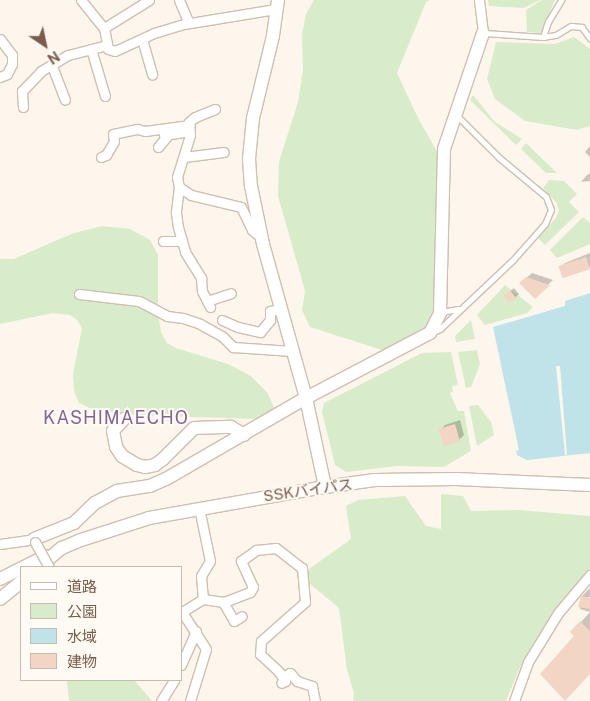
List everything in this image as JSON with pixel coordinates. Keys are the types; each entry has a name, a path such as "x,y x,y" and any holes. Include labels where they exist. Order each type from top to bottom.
{"street":[{"path":"81,0 104,28 108,49 116,51 154,33 189,23 277,5 273,36 253,118 249,159 251,186 280,309 306,398 325,487"},
{"path":"104,28 148,0"},
{"path":"179,0 189,23"},
{"path":"0,544 34,541 74,523 95,503 117,491 150,486 166,479 306,398 430,333 440,313 444,149 483,33 480,0"},
{"path":"0,39 12,54 12,64 7,74 0,77"},
{"path":"142,39 152,75"},
{"path":"23,107 22,91 41,71 68,55 107,45"},
{"path":"91,49 105,96"},
{"path":"52,66 66,100"},
{"path":"215,109 195,117 190,128 184,157 177,177 179,187 176,213 185,252 200,278 202,291 208,304 231,293"},
{"path":"158,148 167,134 190,128"},
{"path":"101,158 106,154 114,141 113,134 137,129 145,131 190,128"},
{"path":"184,157 224,152"},
{"path":"179,187 191,195 241,207 252,230 262,238"},
{"path":"162,241 182,240"},
{"path":"79,294 139,301 167,316 183,318 200,324 222,336 234,347 292,351"},
{"path":"222,320 238,327 260,332 270,320 270,311 280,309"},
{"path":"124,419 113,431 116,447 122,456 137,465 145,467 155,465 163,459 194,428 231,427 244,435"},
{"name":"SSKバイパス","path":"40,566 62,548 149,518 325,487 375,480 590,485"},
{"path":"199,508 210,561 201,576 203,599"},
{"path":"34,541 48,566"},
{"path":"26,566 62,548"},
{"path":"190,701 206,649 182,612 203,599 223,602 250,592 253,587 241,561 256,550 276,548 302,568 306,602 260,641 260,654 282,680 290,673 297,681 312,686 315,701"},
{"path":"0,579 20,569"},
{"path":"514,701 528,662 558,613 590,575"},
{"path":"0,598 20,583"},
{"path":"223,602 234,621 242,616"},
{"path":"182,663 196,631"},
{"path":"161,701 173,681"}],"lane":[{"path":"543,36 548,22 561,0"},
{"path":"483,33 556,35 571,26 582,27 590,38"},
{"path":"430,333 440,329 526,246 545,224 551,210 546,197 499,158 455,113"},
{"path":"440,313 460,309"}],"green space":[{"path":"314,0 430,0 426,2 397,73 418,118 438,153 437,296 433,318 424,330 385,351 310,327 302,310 305,291 278,196 279,162 298,102 303,70 302,35 306,14"},
{"path":"488,0 540,0 524,8 489,6"},
{"path":"542,0 555,0 541,33 527,32 526,10"},
{"path":"574,37 590,49 590,126 577,130 525,121 495,99 487,79 496,42 555,44"},
{"path":"473,95 495,122 522,139 516,145 470,100"},
{"path":"526,143 557,173 546,173 521,149"},
{"path":"549,180 564,181 577,194 569,202 579,212 545,245 538,238 556,218 559,210 556,202 543,188"},
{"path":"583,217 590,223 590,244 557,258 550,250"},
{"path":"102,226 130,229 150,240 158,255 158,313 161,332 167,343 176,348 228,364 251,376 267,392 275,410 273,417 256,419 134,415 94,410 79,403 74,391 73,374 82,328 77,320 70,315 53,313 0,324 0,259 14,259 71,234"},
{"path":"505,285 533,307 527,313 485,325 477,315"},
{"path":"471,320 475,339 456,342 455,336"},
{"path":"477,350 480,364 471,387 466,388 458,352"},
{"path":"451,352 458,385 452,386 453,392 450,393 458,411 464,411 471,451 444,467 397,466 346,472 335,465 322,412 324,403 422,353"},
{"path":"478,405 491,422 494,435 477,446 469,406"},
{"path":"441,494 463,496 471,511 519,510 590,516 590,568 563,602 520,667 506,701 353,701 354,693 347,670 339,608 309,583 309,569 351,539 346,506 358,500 405,496 426,526 441,529"},
{"path":"67,681 135,681 152,701 69,701"}],"water":[{"path":"590,293 590,453 527,460 517,455 516,451 519,450 493,327 565,306 565,301"}],"pier":[{"path":"556,366 560,366 567,455 565,455"}],"building":[{"path":"586,257 590,269 562,278 558,266"},
{"path":"526,277 550,285 535,299 519,283"},
{"path":"510,290 516,298 510,303 503,296"},
{"path":"455,424 460,441 444,446 439,429"},
{"path":"581,596 590,598 590,609 578,607"},
{"path":"580,621 590,631 590,674 565,701 540,674 574,636 570,632"}],"district":[{"name":"KASHIMAECHO","path":"116,418"}]}
